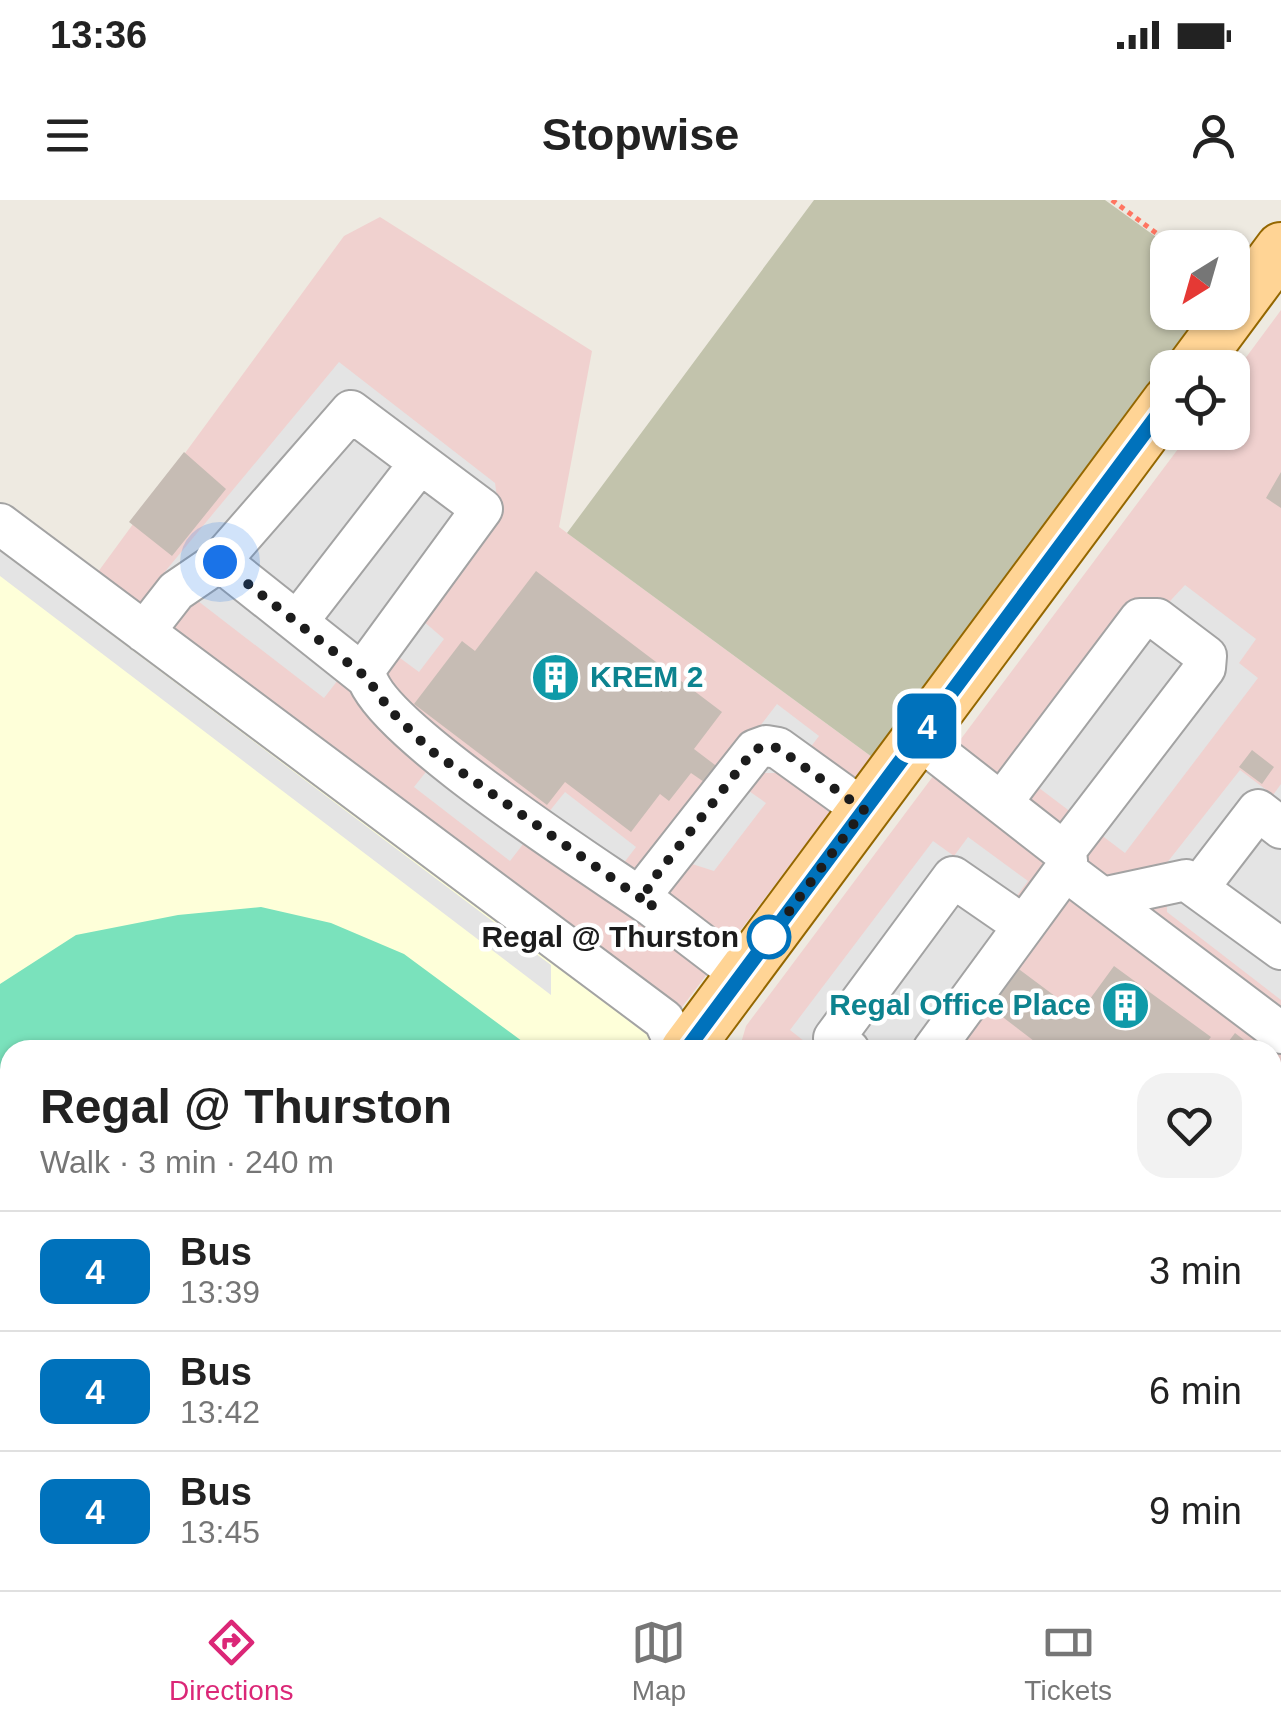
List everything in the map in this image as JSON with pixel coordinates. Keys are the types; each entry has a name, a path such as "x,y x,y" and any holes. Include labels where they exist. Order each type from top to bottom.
{"main road":[{"path":"1205,350 1281,248"},
{"path":"693,1040 1150,425"}],"street":[{"path":"144,632 176,591 220,562 351,411 482,510 366,669 366,677"},
{"path":"297,622 420,463"},
{"path":"0,524 664,1020 673,1040"},
{"path":"220,562 366,677 390,710 430,750 651,896 742,975"},
{"path":"940,1040 1205,668 1206,656 1156,619 1140,619 1002,802"},
{"path":"918,738 1002,802 1102,898 1281,1032"},
{"path":"651,896 754,750 778,748 864,810"},
{"path":"1198,888 1258,810 1281,828"},
{"path":"836,1040 834,1038 953,877 1024,926"},
{"path":"1102,898 1186,880 1280,947"}],"path":[{"path":"1112,200 1152,230"}],"shaded area":[{"path":"814,200 1105,200 1150,233 1150,330 1187,330 1173,350 1150,350 1150,381 872,757 567,533"},
{"path":"380,217 592,351 559,527 872,757 676,1015 95,576 344,236"},
{"path":"1281,310 1281,1040 742,1040 746,1026 1177,450 1250,450 1250,352"},
{"path":"339,362 495,483 500,519 422,620 444,639 419,672 396,655 341,676 324,698 163,574"},
{"path":"0,504 676,1015 657,1040 0,1040"},
{"path":"0,551 551,965 551,995 0,576"},
{"path":"1185,585 1256,639 1239,663 1258,678 1125,853 1014,769"},
{"path":"777,704 819,736 791,773 758,773 746,789 766,803 714,871 661,854"},
{"path":"452,739 548,813 565,792 636,847 600,894 527,839 510,861 414,787"},
{"path":"1240,770 1273,795 1281,784 1281,1000 1167,912 1166,864"},
{"path":"968,837 1028,881 1013,901 1023,909 939,1019 966,1040 803,1040 790,1030 933,841 954,856"}],"green space":[{"path":"261,907 331,923 404,954 520,1040 0,1040 0,984 76,935 178,915"}],"building":[{"path":"184,452 226,489 172,556 129,522"},
{"path":"1281,472 1281,508 1266,498"},
{"name":"KREM 2","path":"536,571 722,712 694,749 719,768 707,784 691,773 669,801 660,794 631,832 565,782 547,805 414,704 462,641 475,651"},
{"path":"1252,750 1274,767 1262,784 1239,767"},
{"name":"Regal Office Place","path":"1114,966 1211,1037 1033,1040 987,1005 1016,967 1079,1014"}],"bus line":[{"name":"4","path":"693,1040 1150,425"}],"place":[{"name":"KREM 2","path":"555,677"},
{"name":"Regal @ Thurston","path":"769,937"},
{"name":"Regal Office Place","path":"1126,1005"}],"route":[{"path":"220,562 366,677 390,710 430,750 653,907 647,899 648,886 754,750 778,748 864,810 762,948 769,937"}]}
